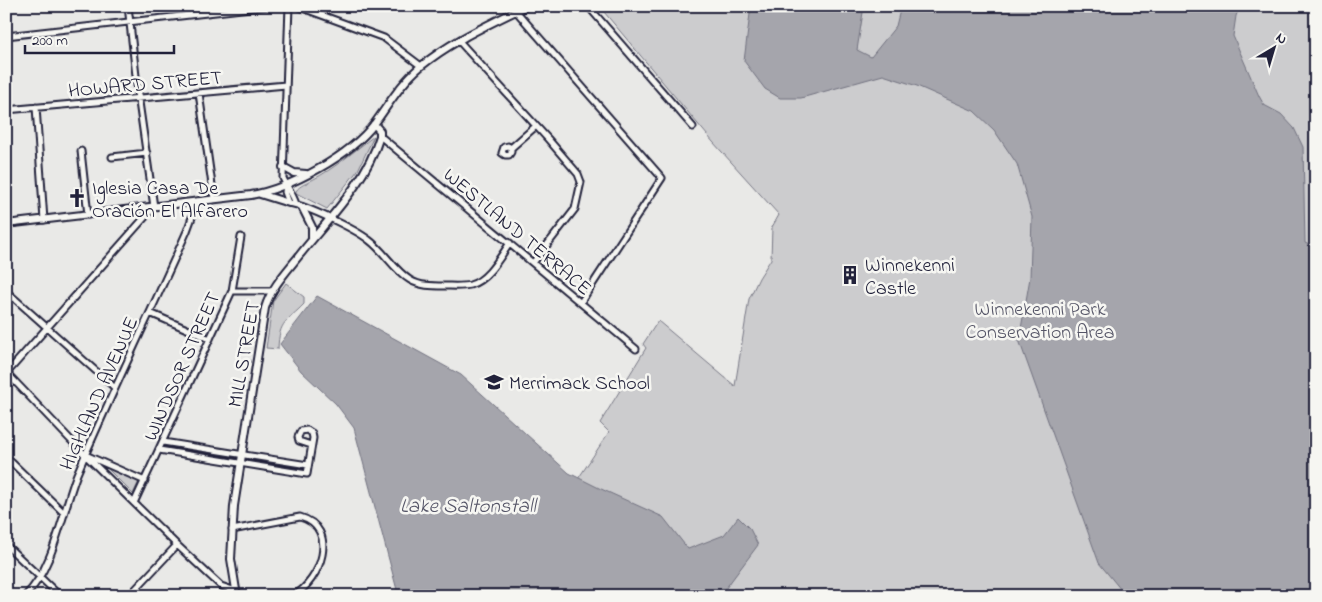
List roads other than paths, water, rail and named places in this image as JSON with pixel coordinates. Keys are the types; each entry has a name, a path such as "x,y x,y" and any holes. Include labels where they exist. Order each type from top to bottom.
{"main road":[{"path":"6,224 259,194 286,185 337,156 374,124 407,80 421,66 458,41 526,6"},
{"path":"374,124 380,131 380,136"},
{"name":"MILL STREET","path":"236,593 231,559 232,530 240,463 263,318 268,300 273,290 368,166 380,136"},
{"path":"283,167 294,173 308,174"},
{"path":"259,194 296,204 312,227 313,235 311,241"}],"street":[{"path":"128,6 154,207 7,373 177,545 221,586 236,593"},
{"path":"6,36 269,6"},
{"path":"289,6 283,178 286,185 285,192 296,204 329,218 368,239 411,281 428,286 463,286 478,282 510,243"},
{"path":"297,6 384,38 421,66"},
{"path":"588,6 693,127"},
{"path":"516,11 662,178 581,302"},
{"path":"458,41 578,174 581,182 575,208 533,263"},
{"name":"HOWARD STREET","path":"6,110 286,85"},
{"path":"200,93 214,199"},
{"path":"36,107 44,220"},
{"path":"511,148 536,126"},
{"name":"WESTLAND TERRACE","path":"380,136 636,349"},
{"path":"81,151 88,215"},
{"path":"112,157 146,153"},
{"name":"HIGHLAND AVENUE","path":"25,596 47,562 86,455 187,231 198,201"},
{"name":"WINDSOR STREET","path":"134,503 232,291 240,237"},
{"path":"232,291 273,290"},
{"path":"6,291 115,388"},
{"path":"150,312 210,338"},
{"path":"163,442 308,465"},
{"path":"160,450 307,474 312,445"},
{"path":"86,455 145,481"},
{"path":"6,457 64,513"},
{"path":"232,530 300,517 307,519 319,532 323,542 322,554 315,574 307,585 293,596"},
{"path":"129,596 177,545"},
{"path":"7,546 60,596"},
{"path":"223,596 236,593"}],"water":[{"path":"751,6 864,6 857,50 871,57 896,26 901,6 1240,6 1236,16 1233,36 1259,96 1264,105 1281,114 1294,128 1303,147 1305,243 1316,248 1316,596 1126,596 1099,563 1019,340 1030,278 1032,217 1017,164 994,130 974,111 917,86 883,75 801,98 780,98 765,89 744,61"},
{"name":"Lake Saltonstall","path":"317,296 461,375 569,473 663,517 688,549 724,535 738,517 750,529 758,545 720,596 401,596 397,590 354,428 336,404 301,371 280,344"}],"place":[{"name":"Iglesia Casa De Oración El Alfarero","path":"77,198"},
{"name":"Winnekenni Castle","path":"850,275"},
{"name":"Merrimack School","path":"494,382"}],"park label":[{"name":"Winnekenni Park Conservation Area","path":"1040,320"}]}
